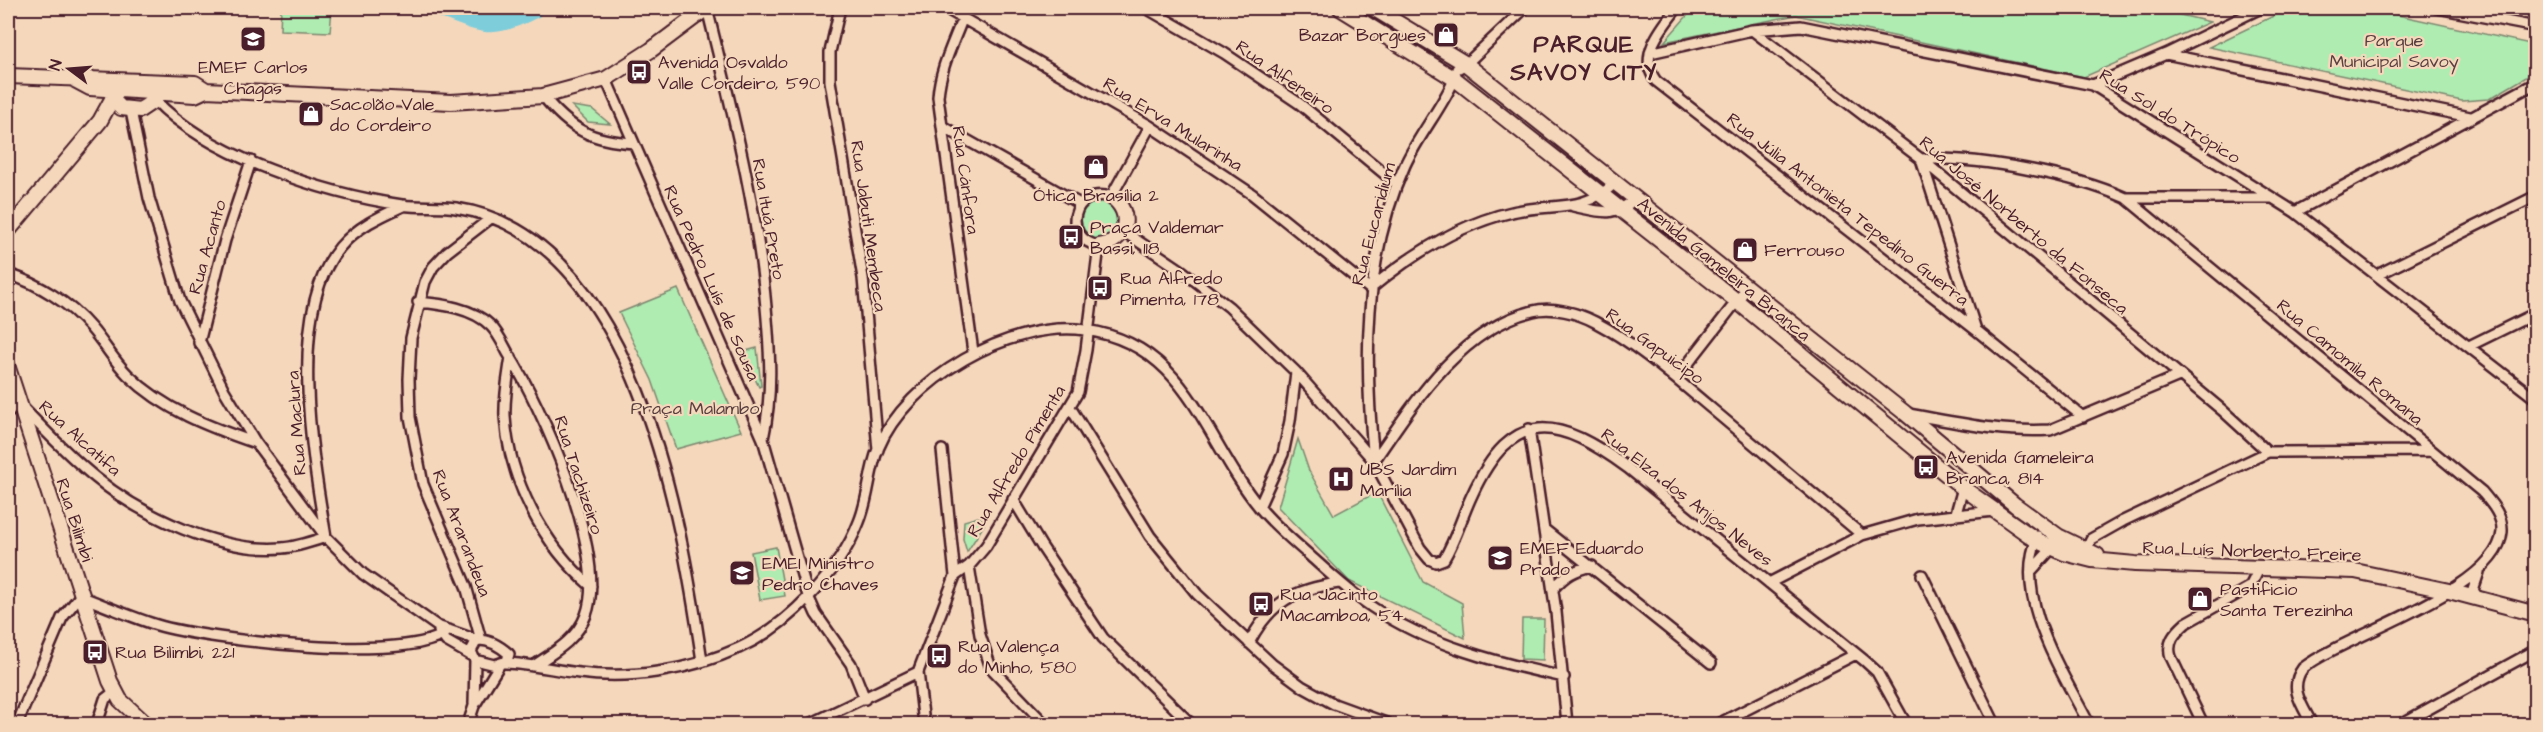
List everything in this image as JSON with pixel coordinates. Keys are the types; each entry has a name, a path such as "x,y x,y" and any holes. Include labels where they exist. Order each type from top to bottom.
{"main road":[{"path":"8,231 100,121 119,102 195,83 206,90 451,102 543,96 606,79 651,50 707,8"},
{"name":"Avenida Gameleira Branca","path":"1340,8 1455,80 1738,302 1994,511 2036,540 2052,548 2084,554"},
{"name":"Avenida Gameleira Branca","path":"1373,8 1466,64 1637,198 2043,525 2084,554"},
{"path":"8,76 75,80 89,78 134,80 158,92"},
{"path":"75,80 119,102 149,107 158,92"},
{"path":"119,102 117,84 130,84 134,80"},
{"path":"1099,246 1113,242 1123,231 1125,224 1122,208 1111,197"},
{"name":"Rua Bilimbi","path":"8,368 80,596 112,687"},
{"path":"1875,414 1888,399"},
{"name":"Rua Luís Norberto Freire","path":"2084,554 2106,561 2134,564 2355,571 2449,591 2535,614"},
{"path":"112,687 146,724"}],"street":[{"name":"Rua Ituá Preto","path":"707,8 750,190 762,261 771,387 763,439"},
{"name":"Rua Jabuti Membeca","path":"840,8 830,52 830,81 863,278 878,450"},
{"name":"Rua Erva Mularinha","path":"945,8 1150,126 1252,194 1370,289"},
{"name":"Rua Alfeneiro","path":"1146,8 1224,53 1300,104 1397,184"},
{"path":"1466,64 1525,8"},
{"path":"1650,53 1659,32 1677,8"},
{"path":"2244,8 2258,9"},
{"path":"2437,8 2535,27"},
{"path":"2093,85 2166,54 2258,9"},
{"name":"Rua Cánfora","path":"963,17 939,80 942,126 974,352"},
{"name":"Rua Sol do Trópico","path":"1650,53 1752,30 1785,26 1816,27 2093,85 2295,212 2535,399"},
{"name":"Rua José Norberto da Fonseca","path":"1752,30 1921,159 2222,410 2268,452"},
{"name":"Rua Júlia Antonieta Tepedino Guerra","path":"1650,53 1649,68 1656,81 1976,330 2082,417"},
{"path":"2166,54 2470,117"},
{"name":"Rua Eucaridium","path":"1374,461 1368,348 1370,289 1397,184 1426,124 1455,80 1465,76 1468,70 1466,64"},
{"name":"Rua Pedro Luís de Sousa","path":"606,79 682,258 763,439 808,596 816,614 851,664 865,699"},
{"path":"2295,212 2535,83"},
{"path":"158,92 178,122 251,160 310,183 358,197 405,206 457,208 491,218 534,241 575,277 594,303 625,363 649,421 670,490 684,548 702,661"},
{"path":"543,96 566,121 585,134 613,142 634,143"},
{"path":"119,102 180,300 200,342 256,443 326,537 363,574 437,626 445,633 452,646 473,658 533,664 580,674 647,674 702,661 750,643 808,596 846,551 870,492 878,450 897,417 913,399 974,352 1017,335 1056,330 1087,330 1137,345 1157,359 1179,381 1259,507 1339,583 1380,612 1430,638 1501,663 1564,677"},
{"path":"942,126 1080,204"},
{"path":"1099,246 1085,241 1076,227 1075,219 1080,204 1094,195 1111,197 1150,126"},
{"path":"1976,330 1921,159 1946,158 1995,164 2087,185 2126,198 2271,198"},
{"name":"Rua Acanto","path":"200,342 225,240 251,160"},
{"path":"1370,289 1407,259 1471,225 1513,211 1573,206 1602,195 1616,182"},
{"path":"2377,275 2535,196"},
{"path":"1573,206 1604,213 1622,210 1637,198"},
{"name":"Rua Camomila Romana","path":"2126,198 2482,492 2501,520 2502,532 2498,547 2479,572 2449,591 2302,668 2297,675 2295,687 2312,724"},
{"name":"Rua Maclura","path":"326,537 316,480 307,398 308,364 318,290 326,267 340,247 362,227 405,206"},
{"name":"Rua Ararandeua","path":"479,640 466,585 432,510 417,458 410,417 409,379 411,338 418,302 433,267 447,252 491,218"},
{"path":"1123,231 1181,270 1229,307 1296,372 1374,461 1420,548 1429,559 1441,561 1447,553 1485,469 1510,441 1529,429 1564,677 1567,724"},
{"name":"Rua Alfredo Pimenta","path":"955,576 969,566 986,546 1078,392 1099,246"},
{"path":"8,274 42,288 68,306 90,326 127,375 181,415 256,443"},
{"path":"1676,379 1748,288"},
{"name":"Rua Tachizeiro","path":"418,302 455,308 482,319 492,327 511,357 553,436 576,507 591,586 586,615 575,634 533,664"},
{"name":"Rua Gapuicipo","path":"1374,461 1429,385 1468,346 1512,318 1535,310 1553,309 1594,321 1676,379 1862,535"},
{"path":"2469,346 2535,313"},
{"path":"511,357 505,418 512,456 537,522 568,566 591,586"},
{"path":"1259,507 1283,454 1296,372"},
{"path":"1905,413 2027,431 2050,430 2179,376"},
{"path":"8,413 17,402"},
{"name":"Rua Alcatifa","path":"17,402 97,480 165,520 203,536 259,547 300,546 326,537"},
{"path":"1070,406 1150,536 1197,594 1272,664 1303,687 1334,704 1389,724"},
{"name":"Rua Elza dos Anjos Neves","path":"1529,429 1558,429 1595,444 1877,672 1906,724"},
{"path":"924,724 918,672 955,576 942,450"},
{"path":"2084,554 2091,539 2123,521 2268,452 2432,451"},
{"path":"1956,513 1963,488"},
{"path":"1013,499 1103,638 1191,724"},
{"path":"1769,583 1862,535 1910,521 1956,513 1994,511"},
{"path":"2043,525 2036,540 2032,570 2033,594 2040,626 2089,724"},
{"path":"1545,530 1711,663"},
{"path":"2032,570 2052,548 2064,539"},
{"path":"969,566 980,636 991,668 1045,724"},
{"path":"1552,589 1563,577 1574,570 1592,566"},
{"path":"2204,724 2169,650 2177,631 2250,587 2260,567"},
{"path":"2478,598 2473,590 2479,572"},
{"path":"1922,575 1995,724"},
{"path":"1249,643 1259,623 1289,597 1308,588 1339,583"},
{"path":"2419,584 2426,589 2425,603"},
{"path":"17,724 57,628 80,596 158,625 245,641 375,647 410,646 445,633 498,645 505,660"},
{"path":"474,706 472,647 479,640"},
{"path":"2401,724 2535,650"},
{"path":"1718,724 1856,654"},
{"path":"468,724 474,706 505,660"},
{"path":"810,724 918,672"},
{"path":"97,724 105,699 112,687"}],"green space":[{"path":"281,8 332,8 330,32 280,30"},
{"path":"1353,8 1361,8 1405,34 1403,38"},
{"path":"1694,8 2151,8 2210,22 2084,77 1796,15 1664,42"},
{"name":"Parque Municipal Savoy","path":"2290,8 2366,8 2535,45 2535,72 2489,99 2462,101 2209,47"},
{"path":"572,106 592,109 610,124 588,122"},
{"path":"1100,200 1108,201 1114,206 1119,212 1119,228 1114,234 1108,239 1100,240 1092,239 1086,234 1081,228 1080,220 1081,212 1086,206 1092,201"},
{"name":"Praça Malambo","path":"678,289 741,431 676,449 652,380 619,313"},
{"path":"757,348 761,386 759,387 742,352"},
{"path":"1298,439 1309,471 1334,515 1377,492 1423,582 1462,603 1465,638 1349,581 1278,507"},
{"path":"978,517 984,520 984,525 967,552 963,539 964,521"},
{"path":"776,547 785,596 760,600 751,552"},
{"path":"1522,619 1544,619 1543,660 1521,659"}],"waterway":[{"path":"442,8 468,18 488,22 508,20 534,8"}],"place":[{"name":"Bazar Borgues","path":"1446,35"},
{"name":"EMEF Carlos Chagas","path":"253,39"},
{"name":"Avenida Osvaldo Valle Cordeiro, 590","path":"639,72"},
{"name":"Sacolão Vale do Cordeiro","path":"311,114"},
{"name":"Ótica Brasília 2","path":"1096,167"},
{"name":"Praça Valdemar Bassi, 118","path":"1071,237"},
{"name":"Ferrouso","path":"1745,250"},
{"name":"Rua Alfredo Pimenta, 178","path":"1100,288"},
{"name":"Avenida Gameleira Branca, 814","path":"1926,467"},
{"name":"UBS Jardim Marília","path":"1341,479"},
{"name":"EMEF Eduardo Prado","path":"1500,558"},
{"name":"EMEI Ministro Pedro Chaves","path":"742,573"},
{"name":"Pastificio Santa Terezinha","path":"2200,599"},
{"name":"Rua Jacinto Macamboa, 54","path":"1261,604"},
{"name":"Rua Bilimbi, 221","path":"95,652"},
{"name":"Rua Valença do Minho, 580","path":"939,656"}],"district":[{"name":"PARQUE SAVOY CITY","path":"1584,58"}]}
